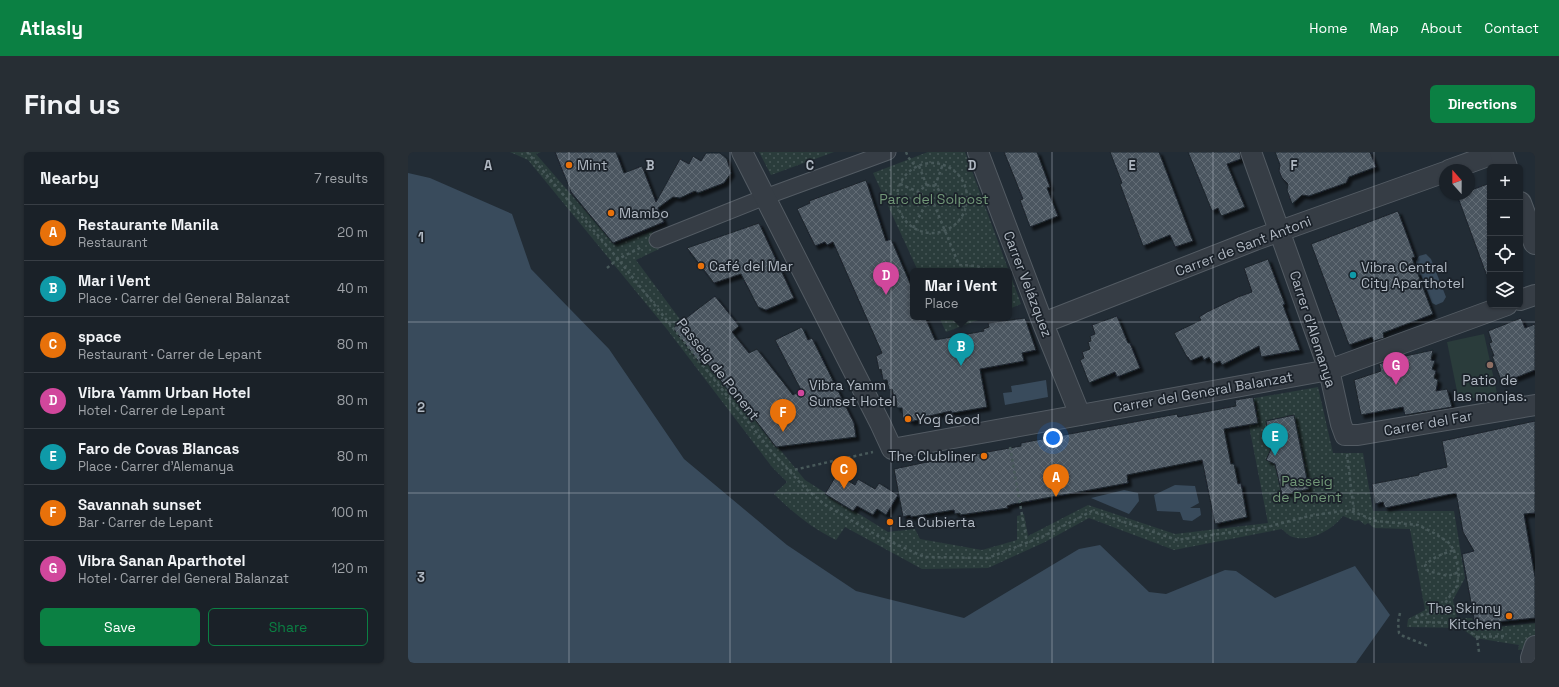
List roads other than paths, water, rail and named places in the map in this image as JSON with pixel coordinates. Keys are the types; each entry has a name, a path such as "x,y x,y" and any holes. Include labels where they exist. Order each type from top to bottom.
{"street":[{"path":"742,152 765,198"},
{"path":"657,240 888,152"},
{"name":"Carrer Velázquez","path":"978,152 1043,323 1080,415"},
{"name":"Carrer d'Alemanya","path":"1251,152 1329,370 1341,424 1345,435"},
{"path":"1466,164 1500,152 1505,164"},
{"name":"Carrer de Sant Antoni","path":"1043,323 1280,231 1439,174"},
{"name":"Carrer del General Balanzat","path":"765,198 892,449 1329,370 1499,308"},
{"path":"1523,211 1535,244"},
{"path":"1523,299 1535,295"},
{"name":"Carrer del Far","path":"1345,435 1358,435 1535,405"},
{"path":"1532,663 1531,658 1535,646"}],"water":[{"path":"408,173 430,178 512,214 531,269 609,349 684,459 787,545 856,591 964,618 1079,549 1100,545 1149,592 1166,594 1225,570 1236,571 1275,598 1355,566 1390,615 1356,663 408,663"},
{"path":"1426,254 1431,259 1446,297 1443,302 1436,305 1432,303 1421,275 1404,282 1400,271 1416,265 1416,261 1419,256"},
{"path":"1046,380 1048,397 1005,405 1003,393 1012,392 1011,386"},
{"path":"1175,485 1195,486 1199,503 1190,508 1200,508 1201,515 1192,521 1183,520 1180,512 1157,511 1154,495"},
{"path":"1124,490 1138,493 1139,501 1129,514 1091,498"}],"place":[{"name":"Mint","path":"569,165"},
{"name":"Mambo","path":"611,213"},
{"name":"Café del Mar","path":"701,266"},
{"name":"Vibra Central City Aparthotel","path":"1353,275"},
{"name":"Vibra Yamm Urban Hotel","path":"886,295"},
{"name":"Patio de las monjas.","path":"1490,365"},
{"name":"Mar i Vent","path":"961,366"},
{"name":"Vibra Sanan Aparthotel","path":"1396,385"},
{"name":"Vibra Yamm Sunset Hotel","path":"801,393"},
{"name":"Yog Good","path":"908,419"},
{"name":"Savannah sunset","path":"783,432"},
{"name":"The Clubliner","path":"984,456"},
{"name":"Faro de Covas Blancas","path":"1275,456"},
{"name":"space","path":"844,489"},
{"name":"Restaurante Manila","path":"1056,497"},
{"name":"La Cubierta","path":"890,522"},
{"name":"The Skinny Kitchen","path":"1509,616"}],"park label":[{"name":"Parc del Solpost","path":"934,199"},
{"name":"Passeig de Ponent","path":"1307,490"}]}
